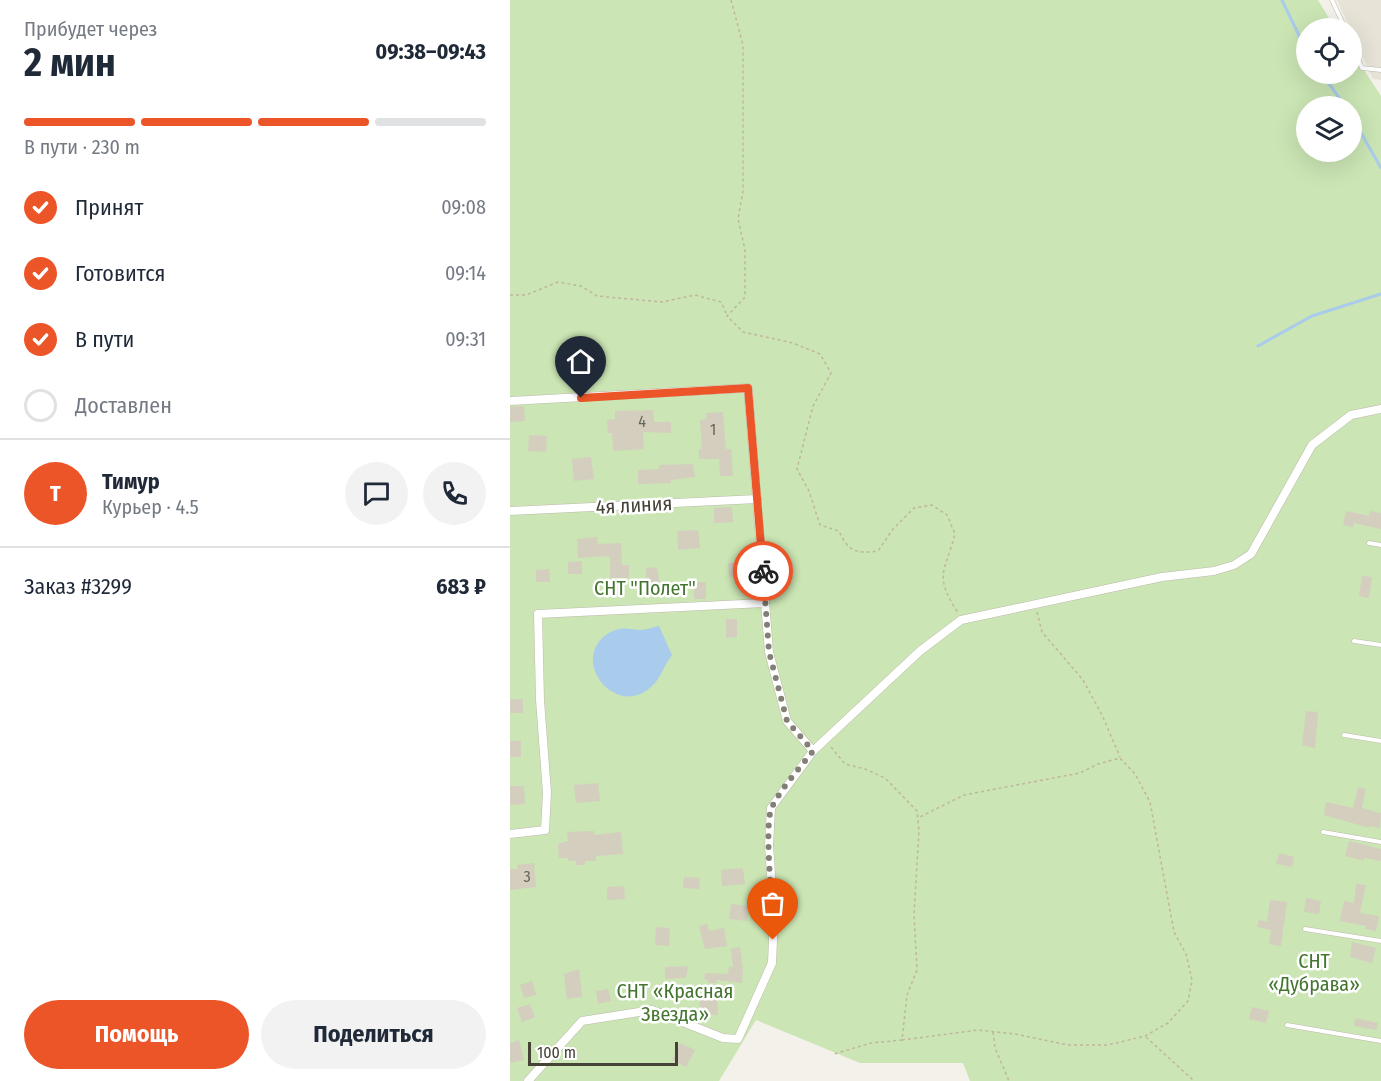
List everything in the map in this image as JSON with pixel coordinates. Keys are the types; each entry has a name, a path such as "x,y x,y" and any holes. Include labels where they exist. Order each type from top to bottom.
{"street":[{"path":"510,401 748,388 769,652 787,721 813,751"},
{"path":"528,1081 582,1021 652,1010 723,1038 738,1039 772,963 774,917 769,845 771,808 813,751 920,651 961,620 1162,577 1214,571 1234,565 1251,554 1312,445 1351,415 1381,409"},
{"name":"4я линия","path":"510,511 757,499"},
{"path":"510,834 545,830 547,793 540,700 538,614 765,603"}],"lane":[{"path":"1332,0 1340,18"},
{"path":"1362,68 1381,70"},
{"path":"1369,543 1381,545"},
{"path":"1353,641 1381,645"},
{"path":"1344,735 1381,741"},
{"path":"1323,832 1381,842"},
{"path":"1305,929 1381,941"},
{"path":"1287,1025 1381,1041"}],"path":[{"path":"727,316 745,297 745,250 738,219 743,191 743,45 731,0"},
{"path":"510,295 526,295 558,282 581,286 597,296 662,302 695,295 721,302 727,316 743,332 793,343 820,354 831,373 813,406 797,469 808,491 820,525 838,531 844,543 860,553 878,551 893,529 914,508 932,505 946,514 955,534 941,573 946,595 961,620"},
{"path":"834,1054 871,1043 978,1030 1068,1045 1108,1046 1145,1036 1168,1023 1188,1001 1192,980 1186,954 1174,932 1150,801 1135,774 1120,758 1102,715 1083,680 1042,632 1035,605"},
{"path":"827,738 844,764 865,769 885,778 916,811 918,818 914,914 917,970 908,995 902,1040"},
{"path":"918,818 964,795 1080,773 1098,764 1120,758"},
{"path":"993,1032 995,1048 1009,1081"},
{"path":"1145,1036 1194,1081"}],"shaded area":[{"path":"1337,0 1381,0 1381,80 1373,79 1362,55 1362,18 1345,18"}],"green space":[{"path":"510,0 1318,0 1329,18 1296,18 1296,84 1362,84 1362,67 1381,96 1381,1081 970,1081 963,1063 860,1063 756,1020 719,1081 510,1081"}],"water":[{"path":"659,626 672,655 658,679 638,695 625,696 612,691 602,682 595,670 593,657 597,644 617,629 642,630"}],"building":[{"path":"524,406 525,421 510,422 510,407"},
{"path":"653,410 654,422 671,422 671,433 643,432 644,449 613,451 612,433 608,433 607,420 615,419 615,411"},
{"path":"723,412 726,449 731,449 733,476 720,476 719,459 699,459 699,449 702,449 700,420 706,419 706,413"},
{"path":"529,435 547,436 546,452 528,451"},
{"path":"591,457 594,479 574,481 572,459"},
{"path":"693,464 695,477 671,480 671,483 638,484 638,470 659,469 659,465"},
{"path":"732,507 733,522 714,523 714,508"},
{"path":"1346,511 1369,516 1370,511 1381,513 1381,529 1354,523 1353,527 1343,525"},
{"path":"698,530 700,548 678,550 677,531"},
{"path":"597,537 598,544 621,543 622,565 629,565 629,578 610,578 610,558 608,556 578,558 577,539"},
{"path":"582,561 582,574 568,574 568,562"},
{"path":"743,562 744,576 729,577 728,563"},
{"path":"657,567 661,595 647,597 646,568"},
{"path":"549,569 550,582 536,582 536,570"},
{"path":"1362,576 1372,577 1369,598 1359,596"},
{"path":"694,582 706,582 706,599 694,599"},
{"path":"726,619 737,619 737,637 726,638"},
{"path":"510,699 523,699 523,713 510,713"},
{"path":"1306,711 1318,712 1315,748 1302,745"},
{"path":"510,741 521,741 521,757 510,757"},
{"path":"598,783 600,801 576,803 574,785"},
{"path":"510,786 524,786 525,804 510,805"},
{"path":"1358,787 1366,789 1362,808 1381,813 1380,828 1370,826 1370,828 1324,815 1326,802 1353,808"},
{"path":"594,831 594,835 621,832 623,854 596,856 596,861 585,861 585,865 576,865 576,861 569,861 568,858 559,858 558,844 568,841 567,832"},
{"path":"1349,841 1381,849 1381,861 1364,858 1364,861 1345,856"},
{"path":"1279,853 1294,857 1292,867 1276,864"},
{"path":"534,863 536,887 510,890 510,869 518,869 517,865"},
{"path":"743,868 745,884 722,886 721,870"},
{"path":"684,877 700,878 699,889 683,888"},
{"path":"1356,884 1366,885 1360,913 1379,916 1376,931 1365,929 1366,926 1340,921 1344,901 1354,903"},
{"path":"624,886 625,899 607,900 607,887"},
{"path":"1306,898 1321,901 1319,914 1304,912"},
{"path":"1270,900 1287,902 1281,946 1269,944 1271,930 1257,927 1259,920 1267,922"},
{"path":"731,904 749,906 747,921 729,919"},
{"path":"707,924 709,931 724,928 727,946 705,949 699,926"},
{"path":"656,927 670,928 669,946 655,945"},
{"path":"1352,942 1376,948 1372,963 1350,957"},
{"path":"740,947 742,983 717,980 717,983 708,983 708,980 704,979 705,973 728,974 729,966 733,967 731,948"},
{"path":"688,966 686,978 665,979 665,967"},
{"path":"579,969 582,997 567,999 564,974"},
{"path":"532,981 536,995 524,998 520,985"},
{"path":"608,989 611,1001 598,1004 596,991"},
{"path":"717,998 718,1015 705,1015 705,1010 700,1010 699,999"},
{"path":"530,1004 535,1017 522,1022 517,1008"},
{"path":"1252,1007 1269,1011 1266,1023 1249,1019"},
{"path":"1355,1018 1378,1023 1377,1030 1354,1026"},
{"path":"519,1040 524,1060 510,1063 510,1043"},
{"path":"680,1043 695,1050 686,1067 672,1060"}],"waterway":[{"path":"1282,0 1296,29"},
{"path":"1329,84 1338,96"},
{"path":"1362,135 1381,168"},
{"path":"1258,346 1312,316 1381,294"}],"way so far":[{"path":"763,571 769,652 787,721 813,751 771,808 769,845 774,917 773,940"}],"route":[{"path":"581,398 748,388 763,571"}],"park label":[{"name":"СНТ \"Полет\"","path":"645,588"},
{"name":"СНТ «Дубрава»","path":"1314,972"},
{"name":"СНТ «Красная Звезда»","path":"675,1002"}]}
